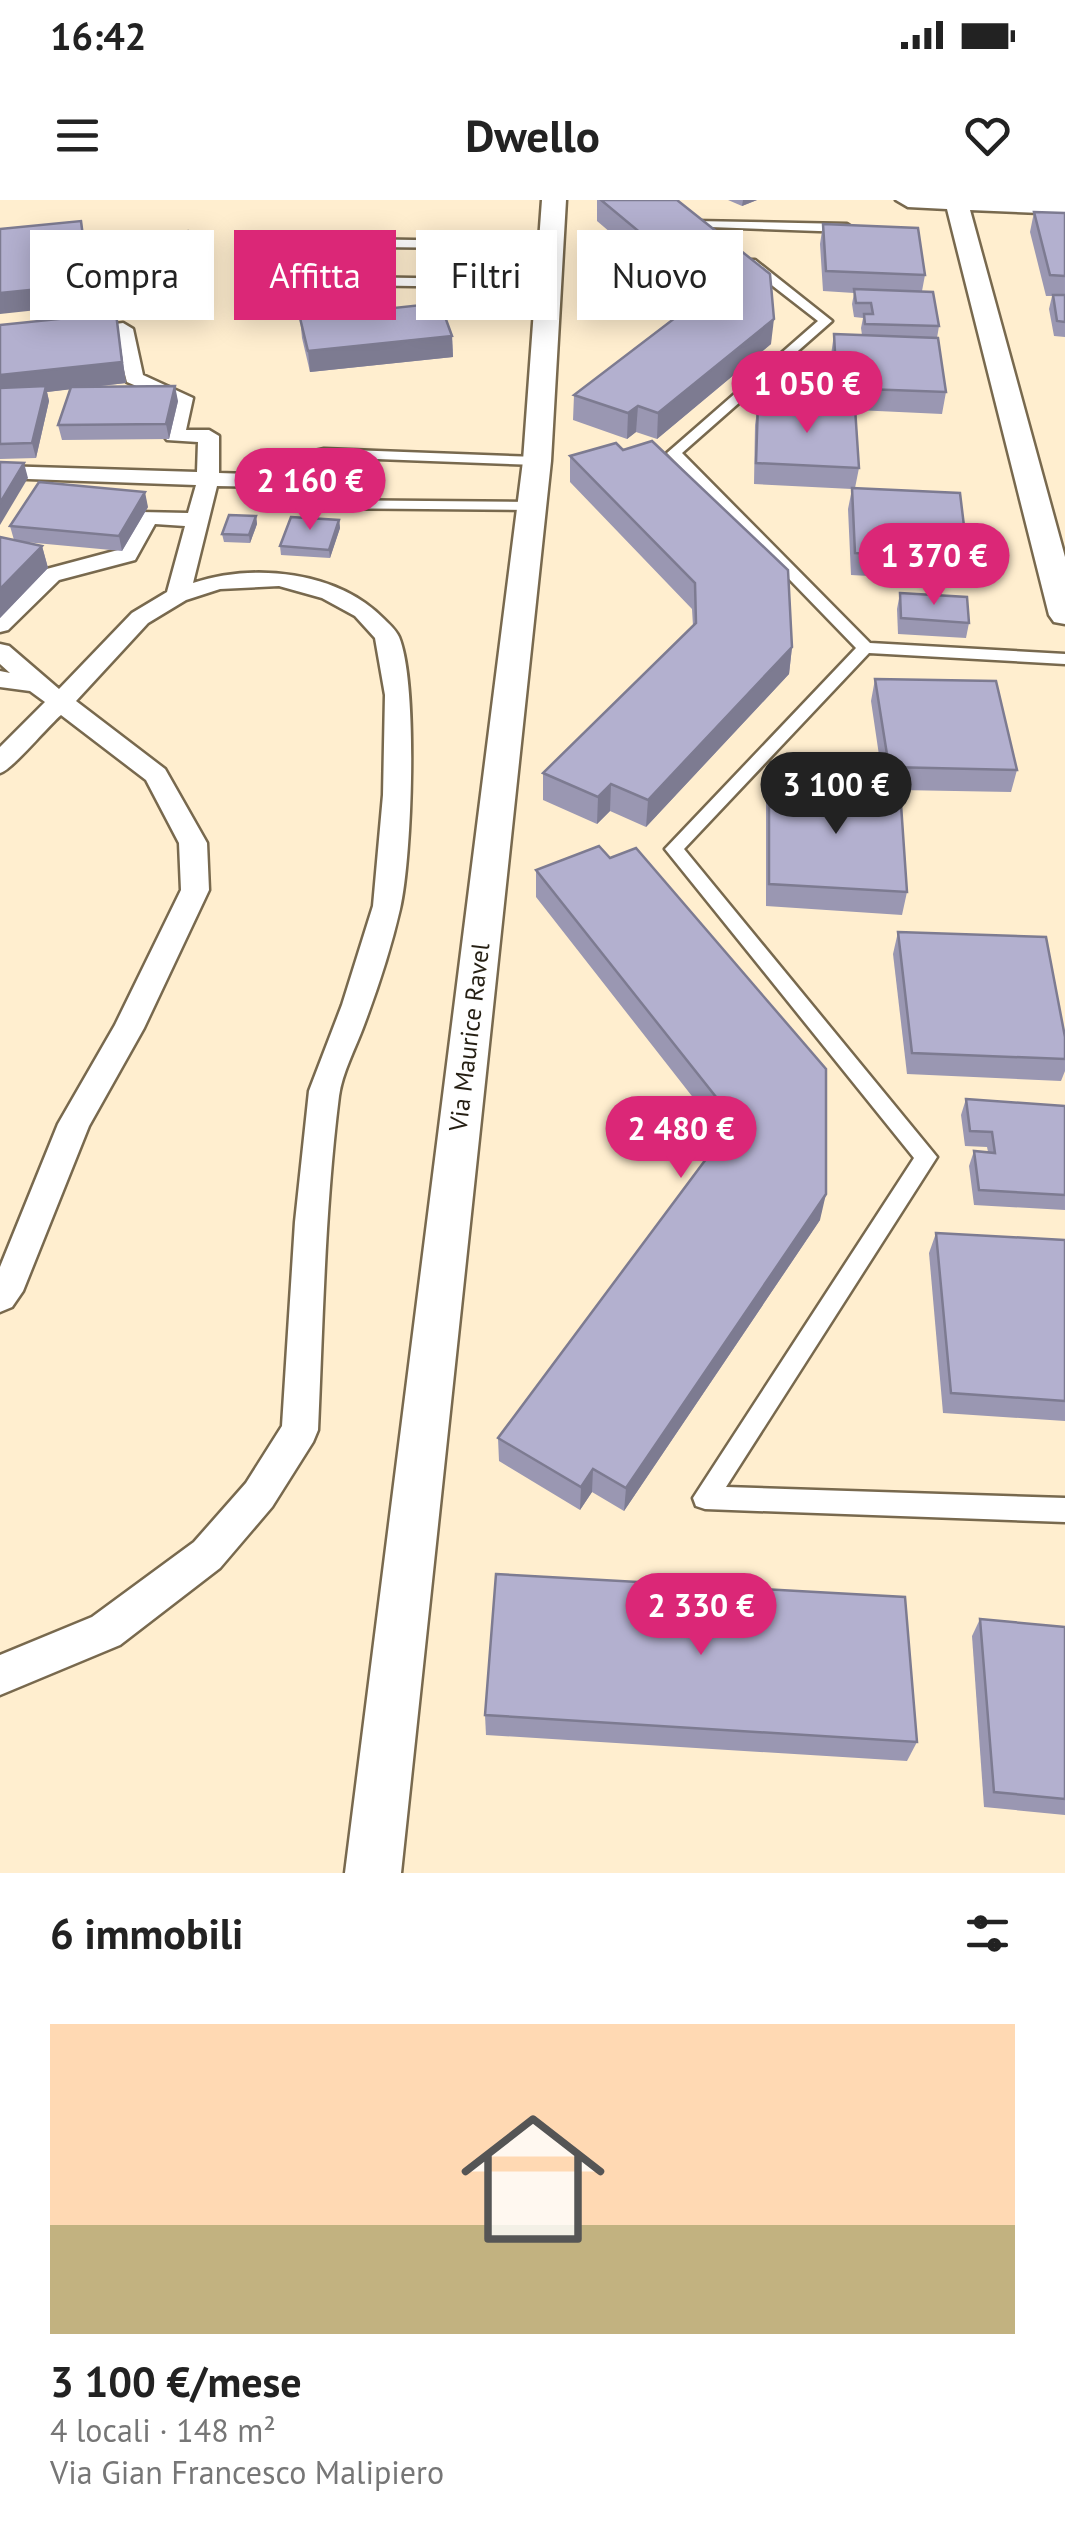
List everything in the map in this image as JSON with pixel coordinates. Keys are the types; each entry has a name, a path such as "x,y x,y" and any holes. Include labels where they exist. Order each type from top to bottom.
{"street":[{"name":"Via Maurice Ravel","path":"552,230 554,200"},
{"path":"908,200 1065,206"},
{"path":"956,201 1065,615"},
{"name":"Via Maurice Ravel","path":"373,1873 537,461 547,320"},
{"path":"0,345 123,329 134,378 183,398 174,436 209,436 208,479 178,595"},
{"path":"0,472 277,481"},
{"path":"0,625 51,575 127,555 148,517 198,520"},
{"path":"0,765 49,693 140,618 178,595 218,582 280,579 330,593 363,611 387,636 397,695 396,795 387,906 357,1005 324,1091 310,1222 300,1430 259,1496 207,1555 106,1631 0,1675"},
{"path":"0,651 156,776 193,843 195,890 130,1028 74,1124 11,1282 0,1297"},
{"path":"0,679 49,693"}],"lane":[{"path":"856,228 698,223 826,321 674,453 865,648 1065,659"},
{"path":"416,244 288,242 268,245 252,253 248,261 269,276 285,280 416,282"},
{"path":"530,506 313,504 281,492 278,470 300,458 324,454 537,461"},
{"path":"865,648 674,849 926,1157 705,1498 1065,1510"}],"building":[{"path":"601,200 677,200 715,230 637,230"},
{"path":"1034,212 1065,213 1065,276 1050,275"},
{"path":"81,221 82,230 30,230 30,290 0,293 0,229"},
{"path":"823,224 918,228 925,275 826,271"},
{"path":"743,253 770,274 774,319 658,413 638,406 628,413 574,395 672,320 743,320"},
{"path":"854,289 933,292 939,326 865,324 864,314 873,314 871,303 856,303"},
{"path":"1053,295 1065,295 1065,322 1057,321"},
{"path":"416,306 416,320 446,320 452,336 308,351 300,320 396,320 396,308"},
{"path":"117,320 122,362 0,375 0,325"},
{"path":"834,334 938,338 946,392 837,388"},
{"path":"46,386 32,443 0,444 0,388"},
{"path":"175,386 166,424 58,425 71,387"},
{"path":"758,404 855,408 859,468 756,463"},
{"path":"652,441 788,570 792,647 648,800 611,784 598,797 543,773 696,623 695,583 570,456 616,443 623,450"},
{"path":"0,462 24,463 0,503"},
{"path":"39,482 145,492 119,536 10,526"},
{"path":"852,488 960,493 968,559 855,553"},
{"path":"229,515 256,516 249,535 222,534"},
{"path":"291,517 339,520 329,550 280,546"},
{"path":"0,537 42,546 0,589"},
{"path":"900,593 967,597 969,623 901,618"},
{"path":"875,679 996,681 1017,770 889,767"},
{"path":"769,782 900,790 907,892 769,884"},
{"path":"599,846 610,858 636,848 826,1069 826,1194 626,1488 593,1469 581,1487 498,1438 715,1147 716,1097 536,870"},
{"path":"898,932 1046,937 1065,1037 1065,1059 912,1053"},
{"path":"966,1099 1065,1106 1065,1195 979,1190 974,1151 995,1153 992,1132 970,1131"},
{"path":"936,1233 1065,1240 1065,1401 951,1393"},
{"path":"496,1574 905,1597 917,1742 485,1715"},
{"path":"980,1619 1065,1627 1065,1799 994,1792"}]}
